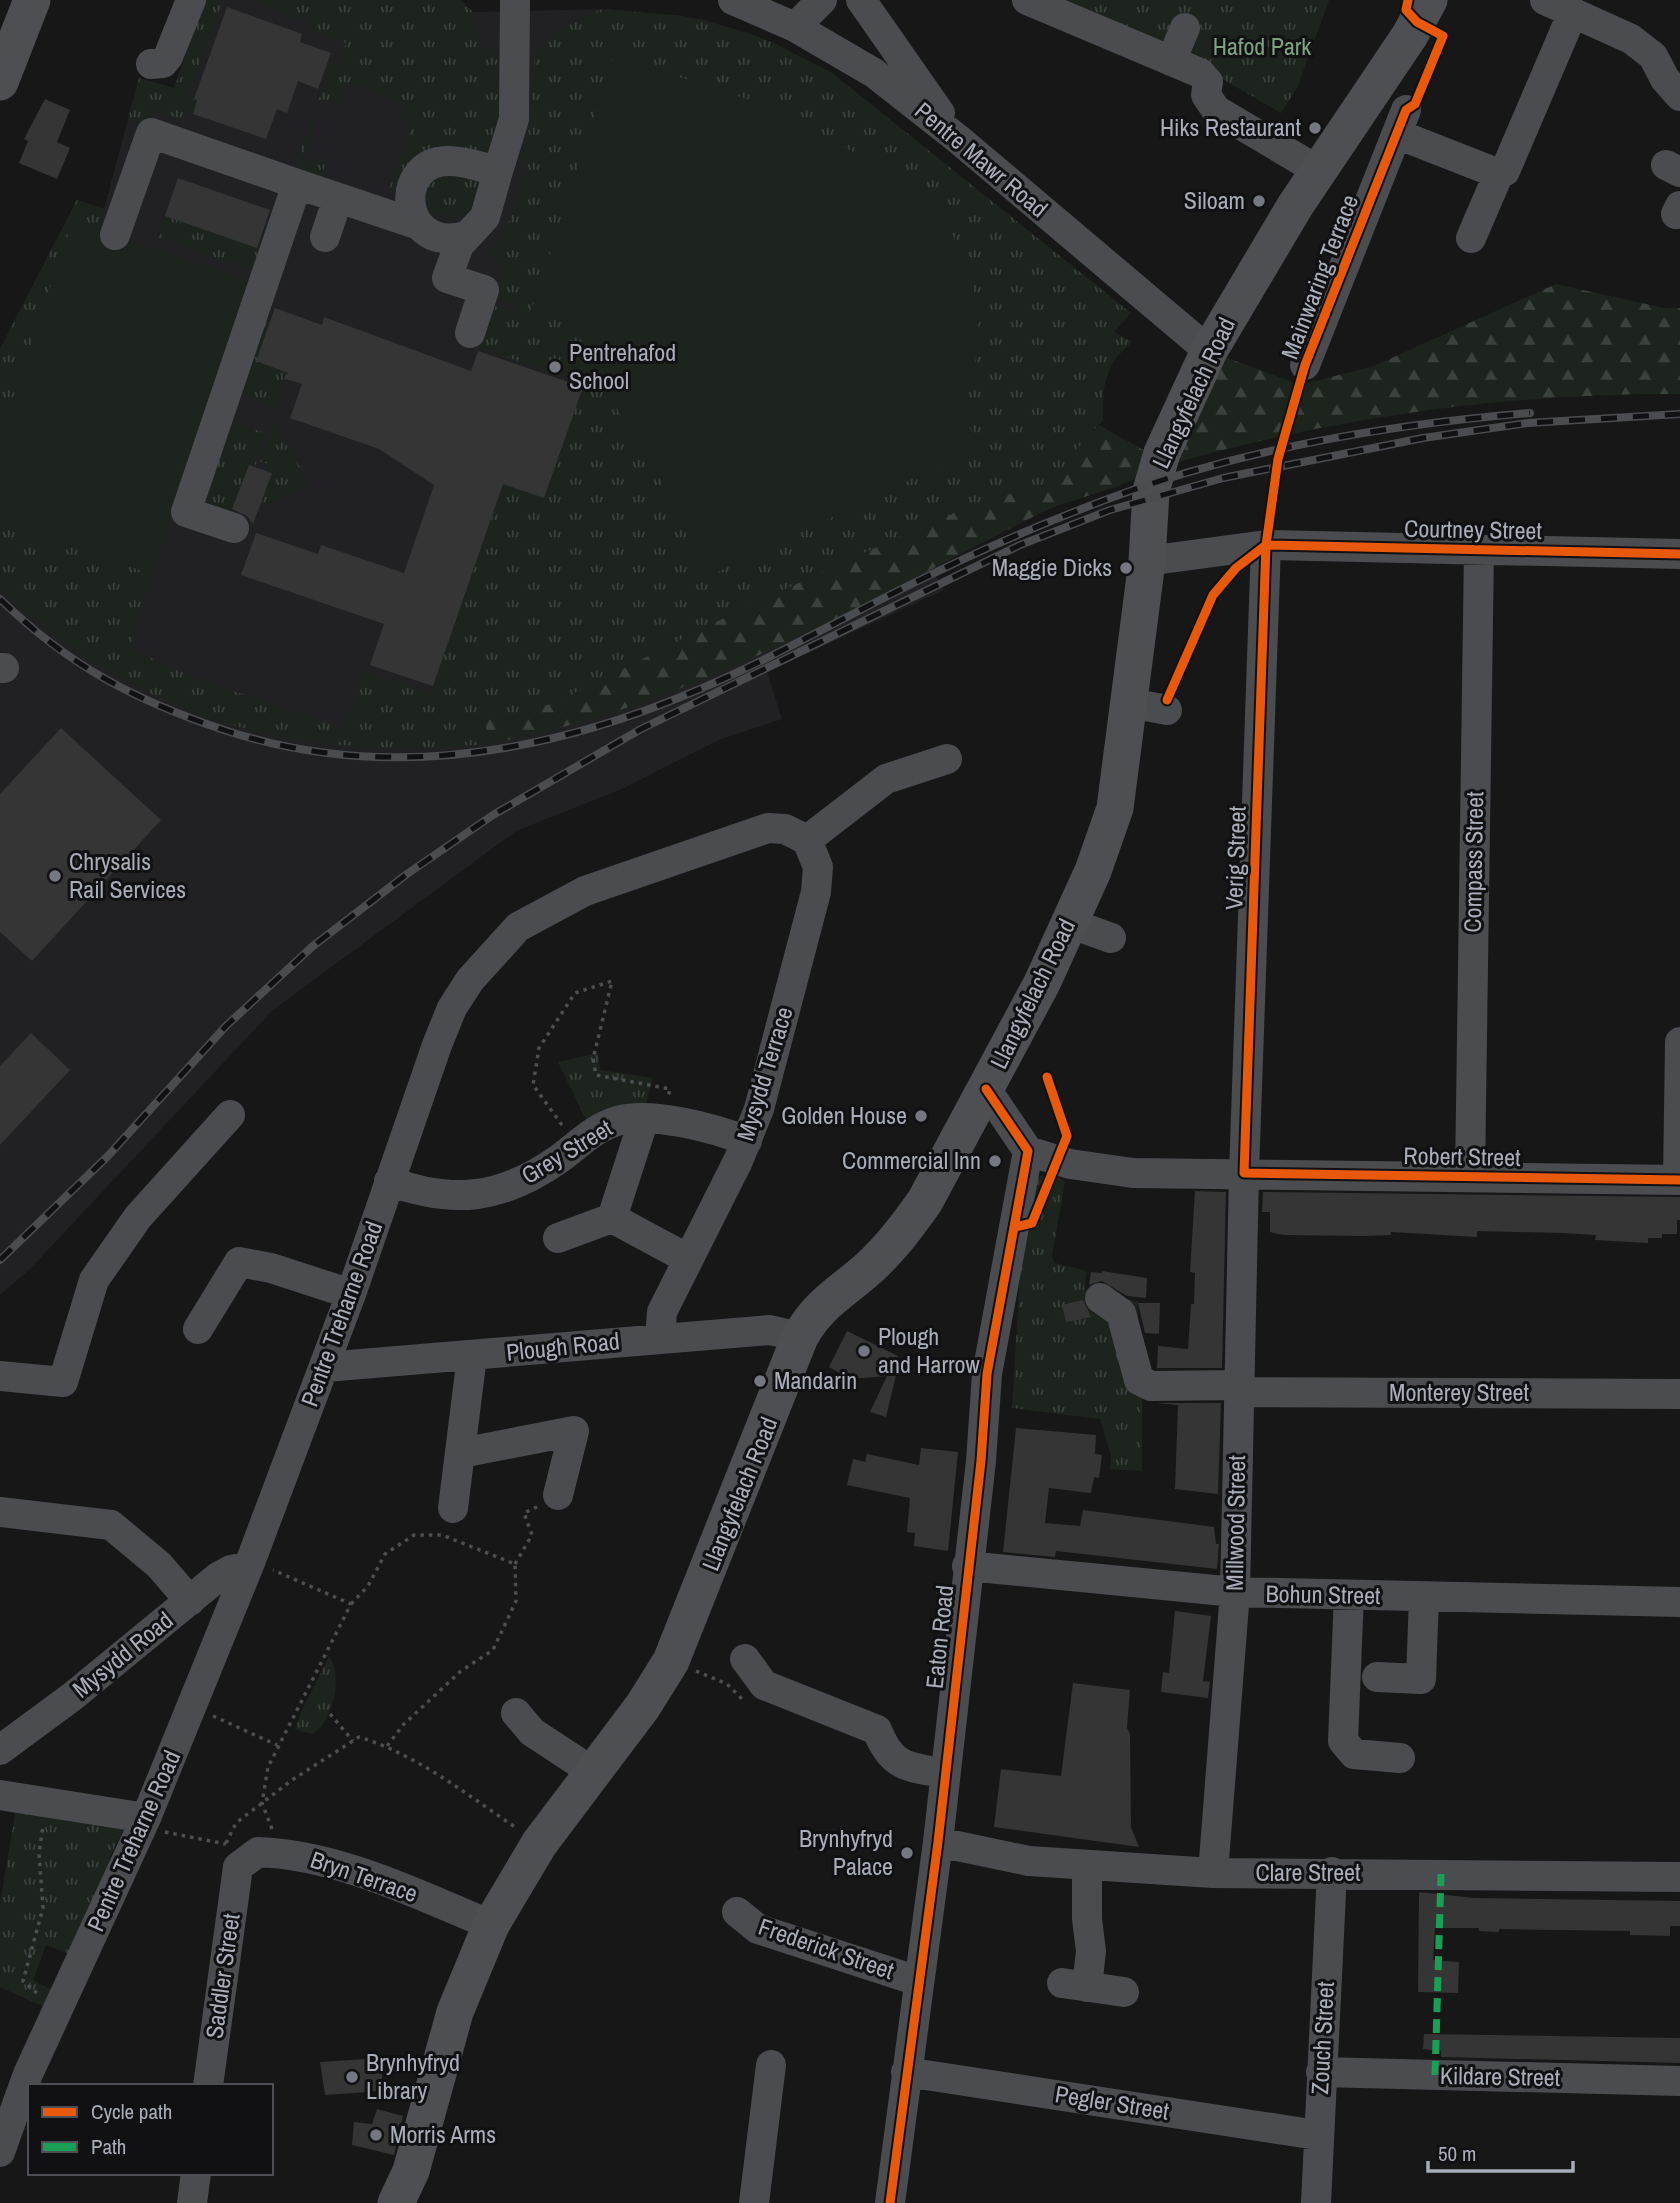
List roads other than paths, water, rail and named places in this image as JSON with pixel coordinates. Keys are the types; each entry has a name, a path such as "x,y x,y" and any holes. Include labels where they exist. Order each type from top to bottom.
{"main road":[{"name":"Llangyfelach Road","path":"397,2203 411,2171 455,2012 491,1925 540,1844 643,1706 671,1661 800,1337 822,1304 867,1269 905,1229 925,1200 1042,983 1115,808 1147,561 1151,491 1157,468 1209,351 1319,171 1410,35 1429,0"},
{"path":"1,78 28,2"}],"street":[{"path":"151,64 163,63 167,57 191,0"},
{"path":"470,332 484,290 447,278 466,236 485,217 514,119 515,0"},
{"name":"Pentre Mawr Road","path":"733,0 795,27 874,73 958,139 1209,351"},
{"path":"795,27 822,0"},
{"path":"862,0 958,139"},
{"path":"1027,0 1200,73 1208,82 1206,95 1216,110 1319,171"},
{"path":"1545,0 1638,45 1653,56 1665,79 1680,96"},
{"path":"1471,238 1499,173 1509,167 1573,12"},
{"path":"1171,61 1185,28"},
{"name":"Mainwaring Terrace","path":"1306,365 1402,122 1499,173"},
{"path":"116,235 151,133 419,225 440,239 466,236"},
{"path":"419,225 410,202 411,189 425,168 449,161 498,172"},
{"path":"234,528 186,512 298,184"},
{"path":"325,237 338,198"},
{"name":"Courtney Street","path":"1147,561 1266,545 1680,554"},
{"name":"Verig Street","path":"1244,1173 1266,545"},
{"name":"Compass Street","path":"1470,1176 1479,549"},
{"path":"1130,703 1167,710"},
{"path":"807,840 883,771 947,759"},
{"name":"Pentre Treharne Road","path":"0,2152 28,2074 144,1823 249,1564 325,1367 452,1008 470,980 518,927 585,891 768,828 785,829 807,840"},
{"name":"Mysydd Terrace","path":"660,1337 662,1312 747,1141 759,1109 816,892 818,867 807,840"},
{"path":"1069,923 1111,938"},
{"path":"1679,1180 1680,1042"},
{"path":"985,1089 1028,1151"},
{"path":"0,1376 63,1382 94,1280 138,1217 230,1115"},
{"name":"Grey Street","path":"389,1181 422,1193 443,1196 488,1194 536,1175 605,1125 621,1120 654,1120 747,1141"},
{"path":"558,1238 612,1218 654,1120"},
{"name":"Robert Street","path":"1028,1151 1070,1164 1133,1173 1679,1180"},
{"name":"Eaton Road","path":"890,2203 938,1842 967,1566 981,1461 987,1374 1028,1151"},
{"name":"Millwood Street","path":"1213,1873 1235,1592 1244,1173"},
{"path":"612,1218 688,1259"},
{"path":"198,1329 239,1262 271,1268 351,1294"},
{"name":"Monterey Street","path":"1100,1298 1121,1314 1139,1380 1152,1386 1680,1394"},
{"name":"Plough Road","path":"325,1367 472,1356 660,1337 770,1330 800,1337"},
{"path":"453,1508 472,1356"},
{"path":"461,1453 574,1431 558,1495"},
{"path":"0,1512 111,1525 159,1565 190,1601"},
{"name":"Mysydd Road","path":"0,1750 73,1696 225,1573 249,1564"},
{"name":"Bohun Street","path":"967,1566 1235,1592 1680,1602"},
{"path":"1349,1595 1343,1741 1354,1754 1400,1758"},
{"path":"1377,1677 1421,1679 1424,1597"},
{"path":"745,1659 756,1693 877,1730 884,1747 894,1760 907,1766 944,1773"},
{"path":"516,1713 532,1732 593,1772"},
{"path":"0,1794 144,1823"},
{"name":"Clare Street","path":"938,1842 1030,1861 1213,1873 1680,1877"},
{"name":"Bryn Terrace","path":"232,1855 258,1852 292,1853 392,1883 491,1925"},
{"name":"Saddler Street","path":"208,2084 232,1855"},
{"path":"1087,1866 1087,1919 1091,1951 1074,1985 1124,1992"},
{"name":"Zouch Street","path":"1316,2203 1317,2135 1332,1872"},
{"name":"Frederick Street","path":"737,1912 758,1929 918,1981"},
{"path":"754,2203 771,2065"},
{"name":"Pegler Street","path":"906,2072 1317,2135"},
{"name":"Kildare Street","path":"1321,2072 1680,2081"},
{"path":"192,2203 196,2175"}],"railway":[{"path":"0,599 51,643 104,678 161,706 224,730 282,746 341,754 400,757 459,754 517,746 575,733 688,694 748,667 968,557 1059,518 1156,482 1261,453 1368,432 1530,413"},
{"path":"0,1260 107,1157 226,1026 313,946 407,874 493,815 641,729 1020,545 1110,510 1223,478 1423,438 1528,423 1680,414"}],"place":[{"name":"Hiks Restaurant","path":"1315,128"},
{"name":"Siloam","path":"1259,201"},
{"name":"Pentrehafod School","path":"555,367"},
{"name":"Maggie Dicks","path":"1126,568"},
{"name":"Chrysalis Rail Services","path":"55,876"},
{"name":"Golden House","path":"921,1116"},
{"name":"Commercial Inn","path":"995,1161"},
{"name":"Plough and Harrow","path":"864,1351"},
{"name":"Mandarin","path":"760,1381"},
{"name":"Brynhyfryd Palace","path":"907,1853"},
{"name":"Brynhyfryd Library","path":"352,2077"},
{"name":"Morris Arms","path":"376,2135"}],"park label":[{"name":"Hafod Park","path":"1262,47"}]}
